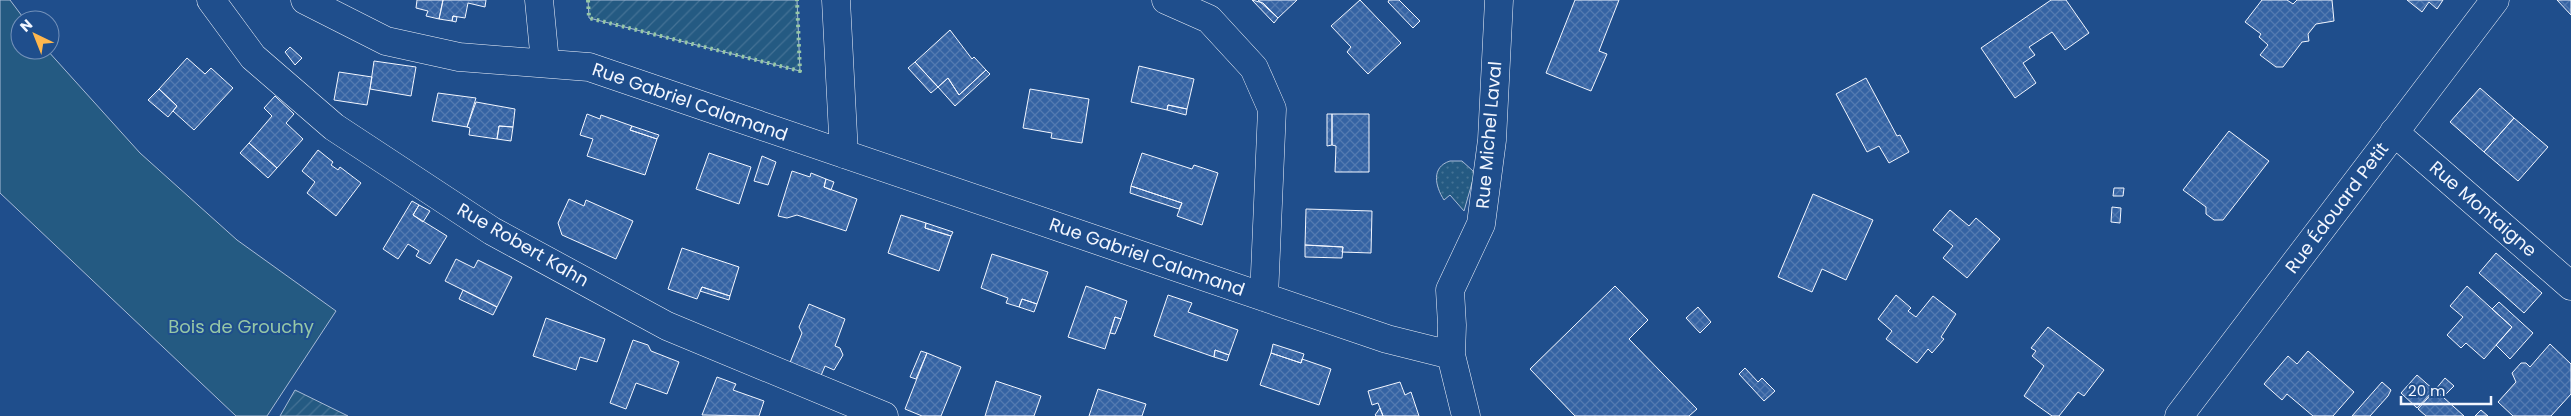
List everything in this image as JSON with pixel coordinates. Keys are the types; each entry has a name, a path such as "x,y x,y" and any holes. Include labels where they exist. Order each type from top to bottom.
{"street":[{"name":"Rue Robert Kahn","path":"211,0 253,57 334,128 492,231 667,326 884,416"},
{"name":"Rue Gabriel Calamand","path":"305,0 386,41 459,57 545,62 589,67 1387,339 1451,355"},
{"path":"539,0 545,62"},
{"path":"836,0 844,154"},
{"path":"1166,0 1209,19 1254,68 1272,110 1264,297"},
{"name":"Rue Michel Laval","path":"1466,416 1451,355 1450,290 1481,224 1491,149 1499,0"},
{"name":"Rue Édouard Petit","path":"2192,411 2394,132 2495,0"},
{"name":"Rue Montaigne","path":"2394,132 2571,286"}],"green space":[{"name":"Bois de Grouchy","path":"0,0 10,0 18,10 10,10 10,60 56,60 140,153 237,240 336,311 267,416 236,416 0,193"},
{"path":"588,0 797,0 800,71 589,18"},
{"path":"1450,161 1462,161 1473,171 1474,176 1464,211 1450,195 1444,200 1438,189 1437,172 1444,164"},
{"path":"295,390 348,416 280,416"}],"building":[{"path":"417,0 443,0 439,19 426,16 428,11 416,8"},
{"path":"443,0 486,0 485,7 468,3 465,18 453,16 452,21 439,19"},
{"path":"1252,0 1263,3 1278,18 1274,23"},
{"path":"1258,0 1297,0 1278,18"},
{"path":"1360,0 1401,43 1368,74 1347,52 1351,47 1331,26"},
{"path":"1389,0 1399,0 1420,21 1413,28 1388,2"},
{"path":"1575,0 1619,0 1599,51 1607,54 1591,91 1546,73"},
{"path":"2051,0 2066,0 2089,33 2065,50 2052,32 2029,47 2035,55 2023,63 2036,83 2015,98 1981,48"},
{"path":"2262,0 2287,0 2293,4 2297,0 2332,0 2334,21 2316,24 2308,34 2309,41 2302,42 2283,67 2276,67 2260,55 2268,45 2259,37 2261,34 2245,22"},
{"path":"2407,0 2443,0 2437,9 2429,2 2422,12"},
{"path":"2557,0 2571,0 2571,15"},
{"path":"453,16 457,17 456,22 452,21"},
{"path":"950,30 972,59 974,57 986,70 959,95 948,78 938,87 915,62"},
{"path":"290,47 302,58 295,65 285,52"},
{"path":"187,58 205,74 211,68 233,88 194,130 173,111 177,106 159,89"},
{"path":"374,61 416,67 411,96 370,89"},
{"path":"915,62 938,87 931,93 908,68"},
{"path":"1139,66 1194,79 1187,109 1168,105 1167,110 1131,102"},
{"path":"986,70 990,74 955,106 938,87 948,78 959,95"},
{"path":"339,72 372,77 367,105 334,100"},
{"path":"1866,78 1897,136 1900,135 1909,152 1889,163 1879,146 1867,152 1836,94"},
{"path":"2480,88 2514,118 2484,152 2450,122"},
{"path":"159,89 177,106 168,117 148,100"},
{"path":"1030,89 1089,99 1082,143 1051,138 1052,133 1023,128"},
{"path":"438,93 476,98 467,127 432,121"},
{"path":"275,96 294,114 286,123 303,139 277,168 249,143 272,116 264,108"},
{"path":"476,102 515,109 513,127 499,126 497,139 469,135 470,128 467,127"},
{"path":"1168,105 1187,109 1186,115 1167,110"},
{"path":"587,114 600,119 601,115 632,126 630,130 657,139 645,175 587,156 593,139 580,135"},
{"path":"1327,114 1332,114 1332,145 1327,146"},
{"path":"1332,114 1369,114 1369,172 1335,172 1336,146 1332,145"},
{"path":"2514,118 2548,147 2518,181 2484,152"},
{"path":"499,126 513,127 511,141 497,139"},
{"path":"632,126 659,135 657,139 630,130"},
{"path":"2229,131 2269,161 2223,220 2214,220 2206,214 2206,207 2183,190"},
{"path":"249,143 277,168 268,178 240,153"},
{"path":"318,150 333,162 331,165 338,170 340,167 361,183 336,216 307,193 315,182 302,171"},
{"path":"709,153 751,167 739,204 696,189"},
{"path":"1142,153 1192,169 1194,165 1218,173 1202,225 1177,216 1182,203 1131,186"},
{"path":"762,156 776,162 768,185 754,181"},
{"path":"792,171 810,177 811,173 826,179 824,187 857,199 846,231 797,215 787,218 778,216"},
{"path":"826,179 834,182 831,190 824,187"},
{"path":"1131,186 1182,203 1179,209 1130,193"},
{"path":"2114,188 2124,188 2123,196 2113,196"},
{"path":"1813,194 1873,220 1846,280 1822,269 1812,292 1778,277"},
{"path":"569,199 584,206 586,200 633,221 616,259 562,235 558,223"},
{"path":"412,201 419,205 413,215 447,236 430,264 416,256 419,251 408,244 398,259 383,249"},
{"path":"419,205 430,211 423,222 413,215"},
{"path":"2112,207 2121,208 2120,223 2111,222"},
{"path":"1306,209 1372,211 1371,253 1342,252 1343,247 1305,245"},
{"path":"1950,210 1969,226 1976,218 2000,239 1967,278 1943,258 1953,246 1933,230"},
{"path":"901,215 926,223 925,228 951,236 939,271 888,253"},
{"path":"926,223 953,232 951,236 925,228"},
{"path":"1305,245 1343,247 1342,258 1305,257"},
{"path":"682,248 739,267 730,296 702,287 697,299 668,289"},
{"path":"2496,253 2542,293 2524,313 2479,273"},
{"path":"992,254 1048,272 1037,304 1022,299 1019,307 1006,303 1008,298 981,288"},
{"path":"456,259 474,268 478,260 512,277 497,307 445,281"},
{"path":"1086,286 1127,301 1121,319 1115,317 1105,349 1068,337"},
{"path":"1615,286 1648,320 1629,339 1697,409 1689,416 1575,416 1530,369"},
{"path":"2467,286 2512,327 2484,359 2466,343 2461,348 2447,335 2463,317 2450,306"},
{"path":"702,287 730,296 729,300 700,291"},
{"path":"463,290 497,307 493,315 459,299"},
{"path":"1168,295 1192,303 1188,312 1238,330 1229,355 1215,350 1214,357 1154,336"},
{"path":"1896,295 1911,308 1908,311 1916,317 1933,296 1956,314 1941,337 1944,339 1932,353 1928,349 1917,363 1886,339 1892,331 1878,319"},
{"path":"1022,299 1037,304 1034,312 1019,307"},
{"path":"2499,302 2533,333 2510,359 2496,345 2512,327 2492,309"},
{"path":"809,304 845,319 835,346 840,348 843,355 834,370 825,366 820,378 789,365 802,333 799,327"},
{"path":"1698,307 1711,322 1700,333 1686,318"},
{"path":"1115,317 1121,319 1115,334 1110,333"},
{"path":"546,318 605,339 597,362 580,357 576,370 533,356"},
{"path":"2048,327 2104,370 2084,396 2078,392 2059,416 2052,416 2024,396 2044,366 2032,356 2036,351 2031,348"},
{"path":"633,340 648,345 651,351 679,362 667,394 636,383 626,409 610,403"},
{"path":"1273,344 1304,354 1301,363 1271,353"},
{"path":"2550,344 2571,364 2571,394 2551,416 2513,416 2498,402 2516,382 2512,373 2521,363 2526,363 2530,367"},
{"path":"1215,350 1229,355 1227,361 1214,357"},
{"path":"921,351 927,353 916,379 910,377"},
{"path":"2308,351 2354,392 2333,416 2313,416 2287,394 2282,400 2264,384 2288,356 2297,364"},
{"path":"927,353 961,367 941,416 922,416 905,409"},
{"path":"1271,353 1301,363 1302,359 1331,369 1319,405 1260,385"},
{"path":"1745,368 1758,382 1762,378 1775,391 1764,401 1739,374"},
{"path":"2417,375 2434,390 2417,408 2401,393"},
{"path":"717,377 736,384 733,390 764,401 759,416 702,415"},
{"path":"2445,378 2454,386 2443,397 2435,390"},
{"path":"996,381 1041,396 1034,416 985,416"},
{"path":"1400,382 1405,395 1411,392 1419,416 1383,416 1378,403 1372,405 1368,391"},
{"path":"2382,382 2391,390 2388,396 2370,416 2352,416"},
{"path":"1098,389 1146,404 1142,416 1089,416"},
{"path":"2435,390 2464,416 2426,416 2418,409"},
{"path":"1380,408 1383,416 1376,416 1375,415"},
{"path":"2481,410 2488,416 2475,416"}],"hedge":[{"path":"588,0 589,18 800,71 797,0"}]}
